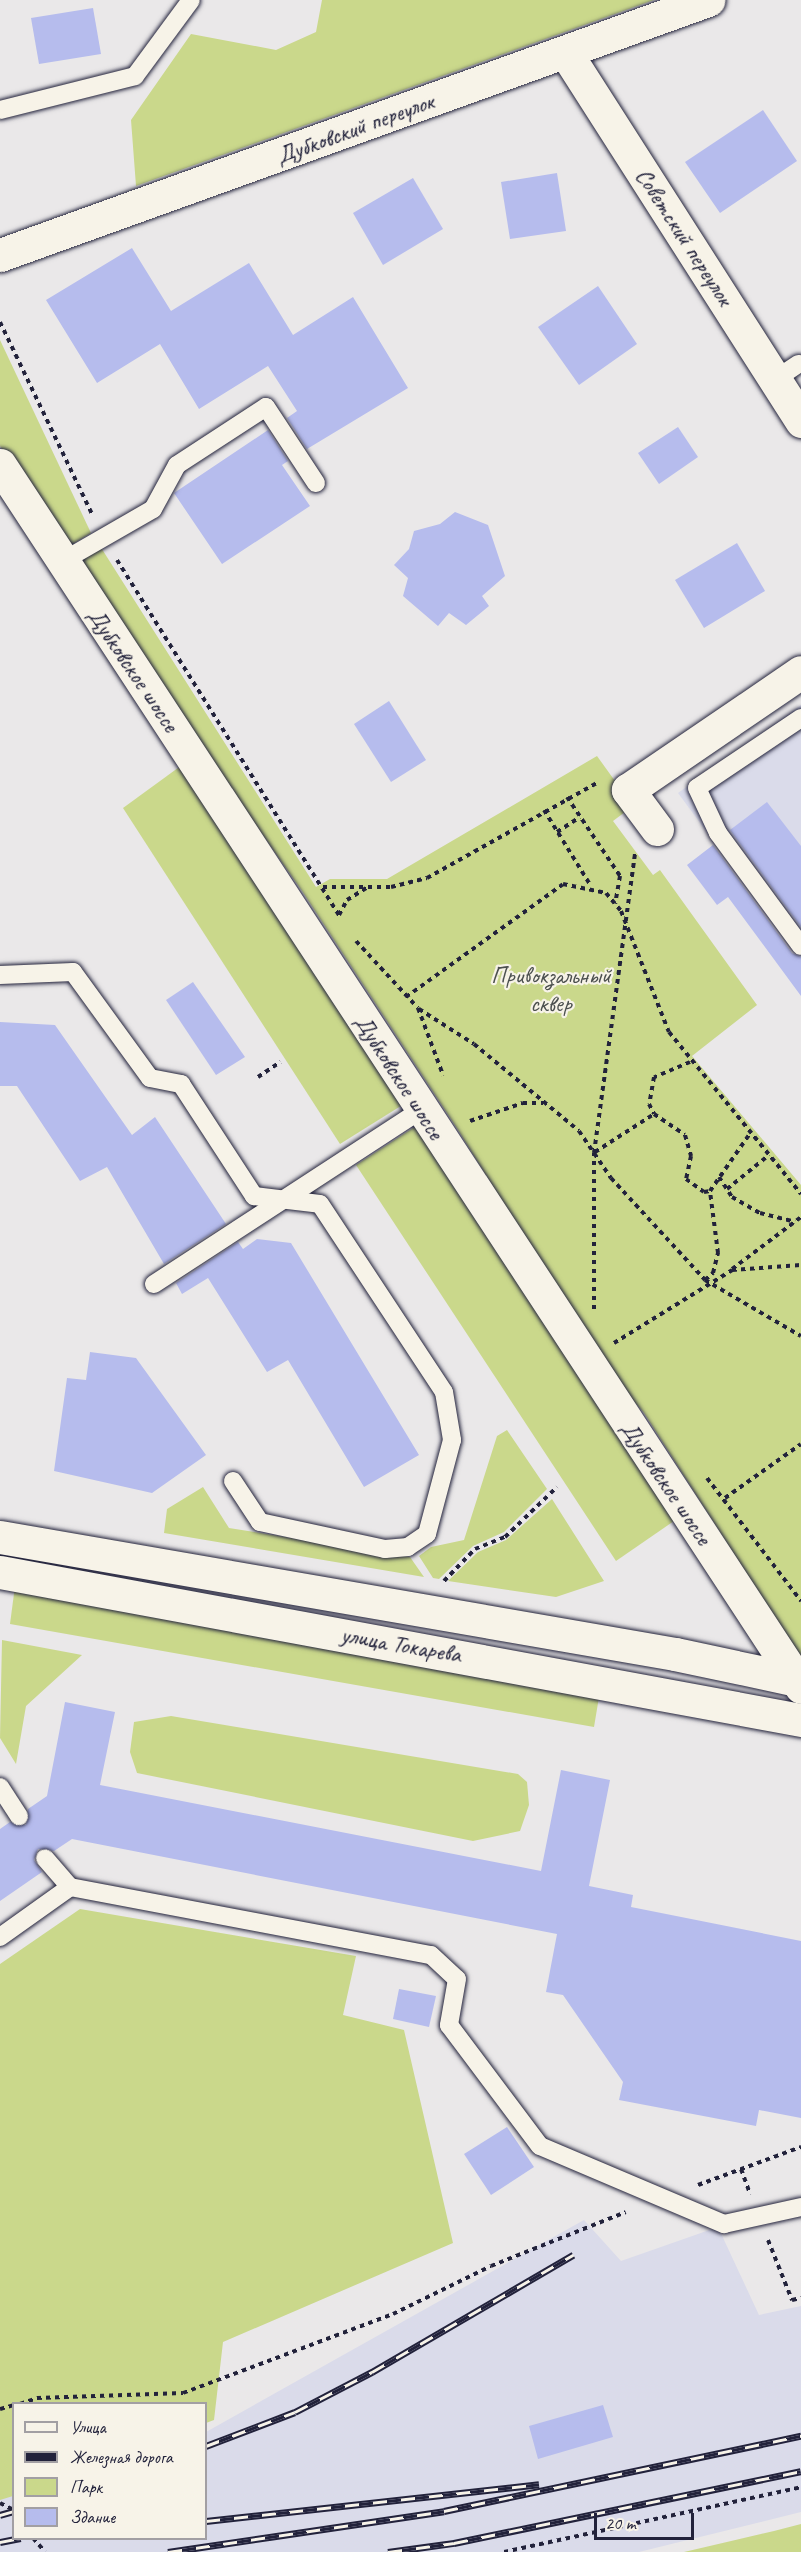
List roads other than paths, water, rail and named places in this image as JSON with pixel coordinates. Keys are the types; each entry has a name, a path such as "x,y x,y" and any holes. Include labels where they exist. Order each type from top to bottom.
{"street":[{"name":"Дубковский переулок","path":"0,255 566,53 677,6 708,0"},
{"name":"Советский переулок","path":"566,53 793,393"},
{"name":"Дубковское шоссе","path":"0,465 61,562 420,1110 799,1684"},
{"path":"657,829 628,790 801,672"},
{"name":"улица Токарева","path":"1,1542 675,1654 799,1684"},
{"name":"улица Токарева","path":"0,1572 801,1720"}],"lane":[{"path":"0,110 135,76 191,0"},
{"path":"61,562 153,509 177,465 266,407 316,483"},
{"path":"801,718 698,788 718,833 801,946"},
{"path":"0,975 73,972 150,1078 181,1084 255,1196 320,1204 444,1392 452,1440 427,1534 408,1547 385,1549 260,1522 233,1481"},
{"path":"154,1284 420,1110"},
{"path":"0,1787 19,1816"},
{"path":"45,1858 70,1887 431,1955 457,1979 449,2025 540,2146 724,2224 801,2207"},
{"path":"0,1936 70,1887"}],"railway":[{"path":"207,2446 295,2412 372,2372 573,2255"},
{"path":"168,2552 444,2511 801,2436"},
{"path":"388,2552 454,2543 801,2471"},
{"path":"207,2521 539,2484"},
{"path":"0,2515 12,2512"},
{"path":"0,2542 12,2540"}],"park label":[{"name":"Привокзальный сквер","path":"551,990"}]}
